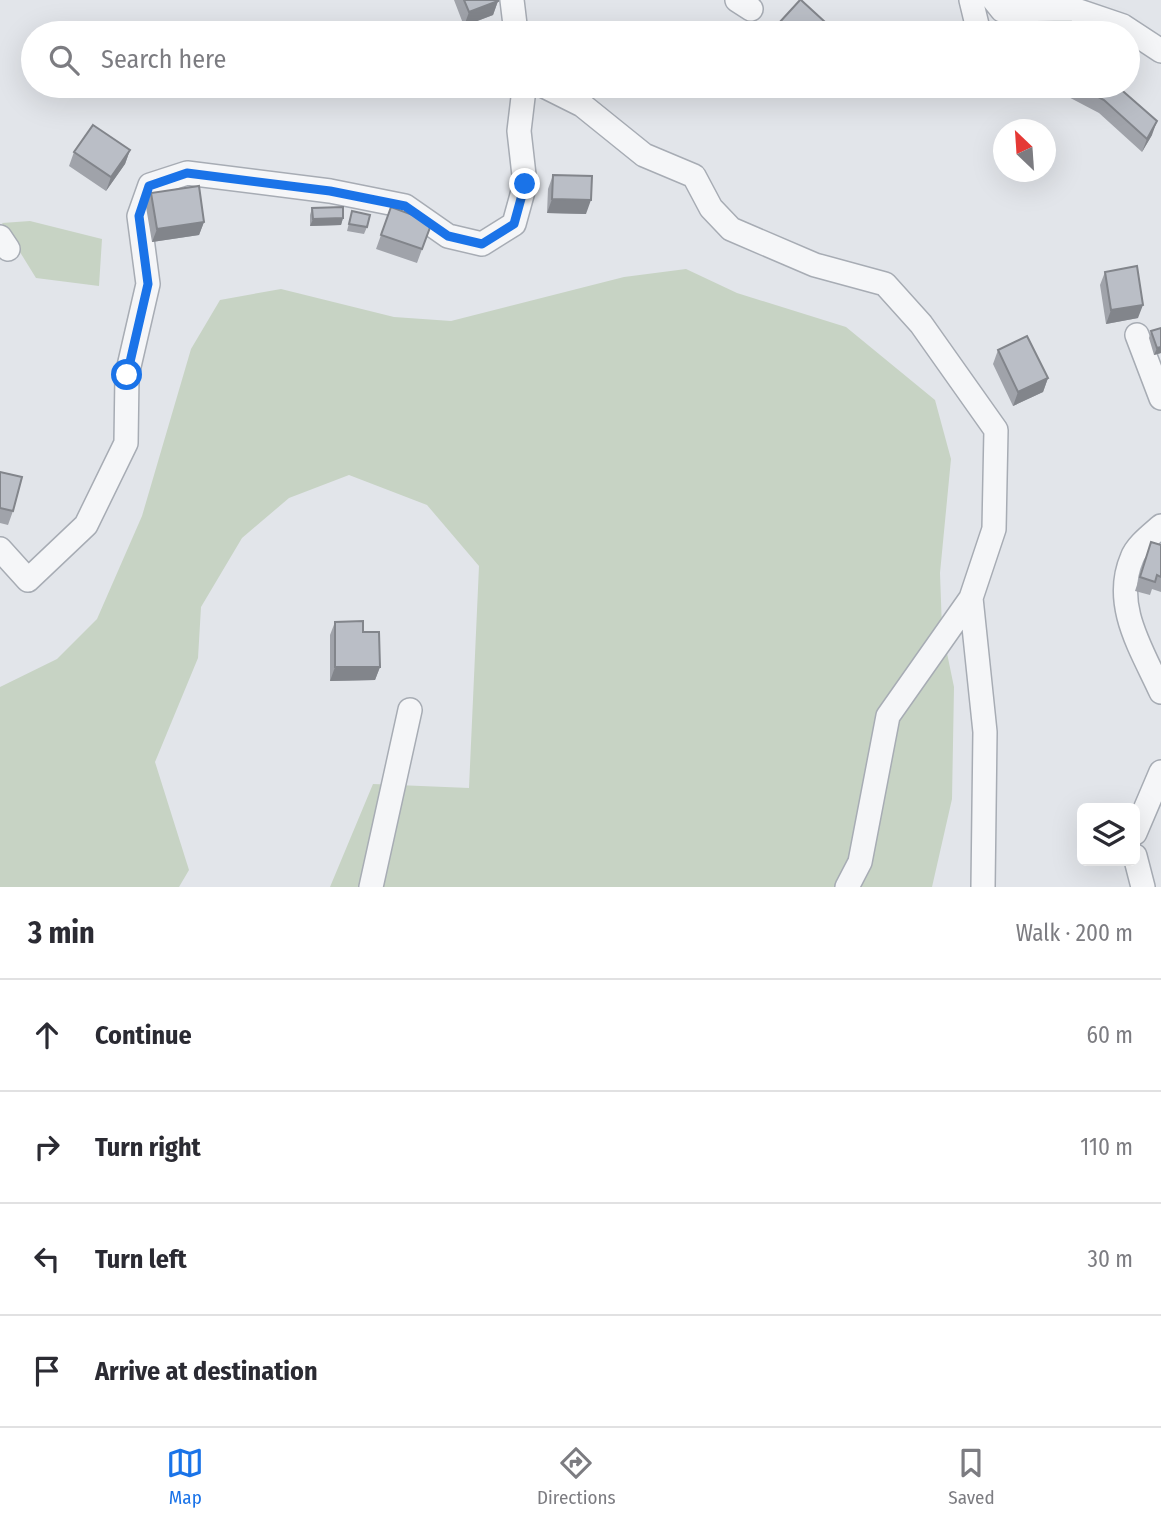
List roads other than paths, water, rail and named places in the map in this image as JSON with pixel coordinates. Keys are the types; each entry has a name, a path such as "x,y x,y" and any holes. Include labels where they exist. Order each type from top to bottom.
{"street":[{"path":"512,0 515,21"},
{"path":"971,0 976,21"},
{"path":"994,0 1002,10 1073,9 1108,21"},
{"path":"1140,37 1161,51"},
{"path":"0,549 27,580 86,525 126,443 127,375 148,284 139,216 149,186 187,173 330,191 405,206 448,236 482,244 514,224 525,184 519,131 528,98"},
{"path":"562,98 582,105 644,155 694,176 711,208 731,229 815,265 885,284 921,324 996,430 994,530 971,598 888,716 860,862 847,887"},
{"path":"1137,335 1161,398"},
{"path":"1161,526 1132,556 1125,594 1129,621 1161,692"},
{"path":"971,598 985,732 984,887"},
{"path":"371,887 410,710"},
{"path":"1140,821 1161,772"},
{"path":"1138,866 1143,887"}]}
